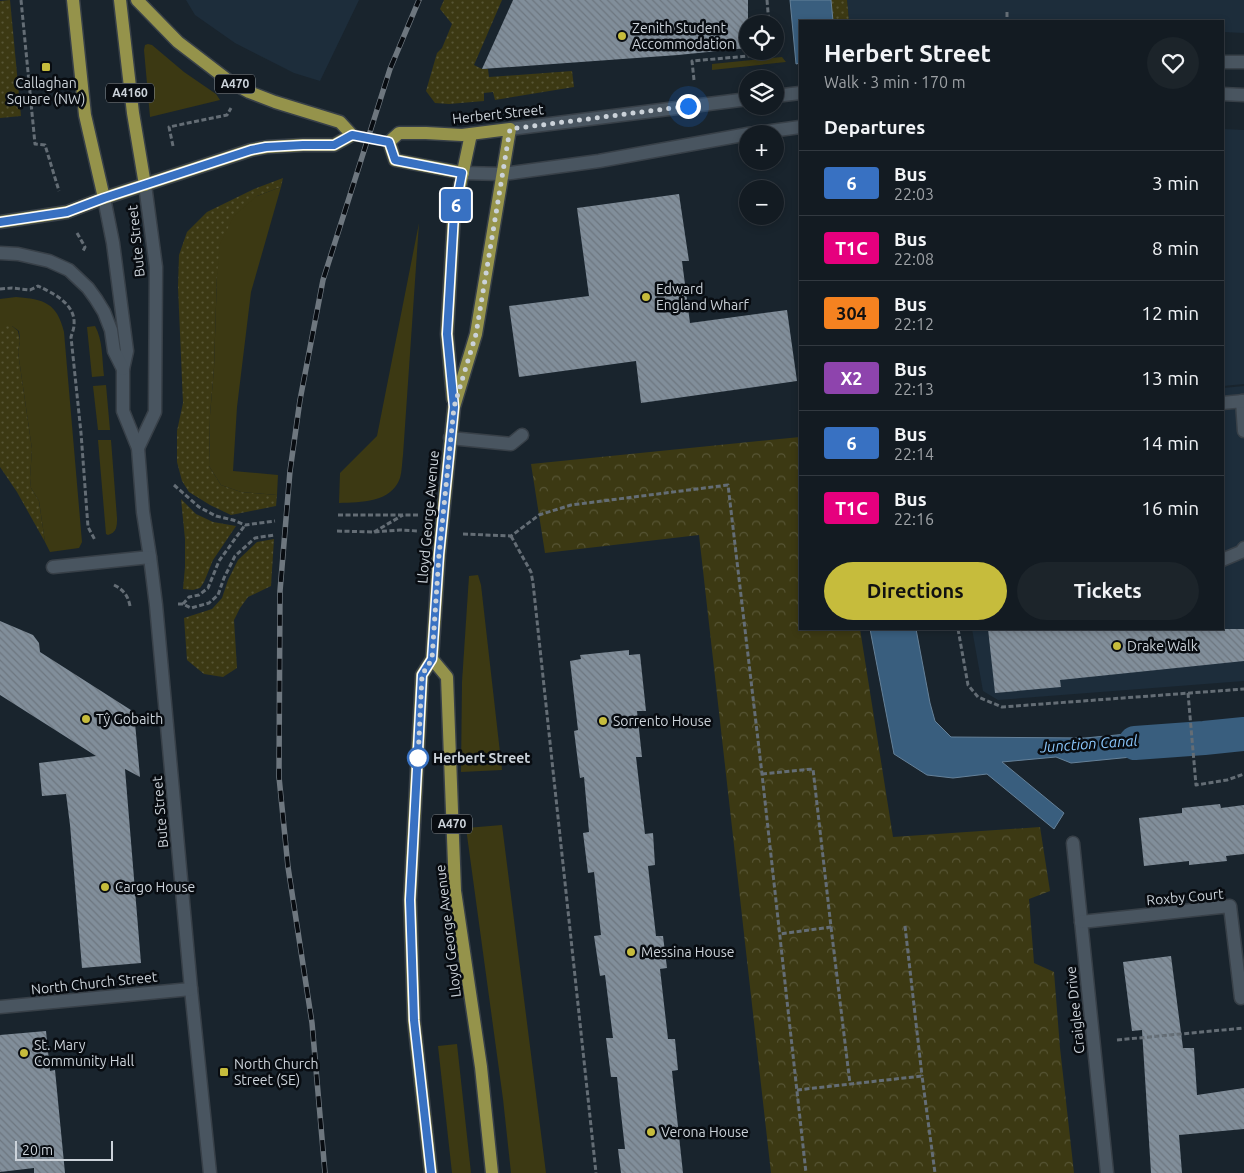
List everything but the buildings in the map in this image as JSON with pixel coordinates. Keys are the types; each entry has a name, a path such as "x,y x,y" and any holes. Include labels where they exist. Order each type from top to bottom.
{"main road":[{"name":"Bute Street","path":"73,0 85,115 104,198"},
{"name":"Bute Street","path":"120,0 132,113 145,185"},
{"name":"A470","path":"137,0 178,42 229,81 249,92 275,102 340,122 352,135 334,145 251,150 145,185"},
{"name":"Herbert Street","path":"462,173 395,160 389,142 399,133 462,136 510,129"},
{"name":"Lloyd George Avenue","path":"431,1173 414,1020 410,900 422,675 432,659 439,555 454,407 476,334 510,129"},
{"name":"Lloyd George Avenue","path":"454,407 447,334 454,214 471,134"},
{"path":"0,222 67,212 145,185"},
{"name":"Lloyd George Avenue","path":"432,659 447,677 455,891 481,1067 492,1173"}],"street":[{"path":"1224,62 1244,62"},
{"path":"784,95 799,93"},
{"path":"1224,94 1244,95"},
{"name":"Herbert Street","path":"510,129 739,100"},
{"name":"Herbert Street","path":"784,129 799,127"},
{"name":"Herbert Street","path":"462,173 503,174 599,161 739,136"},
{"name":"Bute Street","path":"138,448 155,412 156,267 145,185"},
{"name":"Bute Street","path":"104,198 127,351 122,369 123,411 138,448 143,512 156,605 210,1173"},
{"name":"Bute Street","path":"0,253 18,254 49,260 69,270 88,288 104,312 111,330 114,351 122,369"},
{"path":"1224,403 1243,401 1244,432"},
{"path":"450,438 511,444 522,435"},
{"path":"1224,559 1241,552 1244,548"},
{"path":"53,567 150,557"},
{"name":"Craiglee Drive","path":"1073,843 1107,1173"},
{"name":"Roxby Court","path":"1081,922 1230,906 1241,998"},
{"name":"North Church Street","path":"0,1007 191,988"}],"path":[{"path":"21,0 35,144 45,145 59,192"},
{"path":"767,0 768,15"},
{"path":"1007,12 1007,20"},
{"path":"694,80 692,61 739,57"},
{"path":"173,146 169,127 227,115 234,104"},
{"path":"75,229 86,247 79,256"},
{"path":"0,289 30,290 38,286 53,293 65,302 73,315 74,325 71,336 88,527 95,539"},
{"path":"468,534 511,536 539,515 571,505 728,485 806,1173"},
{"path":"174,486 199,507 216,516 234,520 244,525 275,521"},
{"path":"338,515 404,515 373,532"},
{"path":"244,525 219,561 208,588 198,595 189,597 183,604 191,608 209,603 218,595 235,556 254,538 274,535"},
{"path":"337,531 414,531"},
{"path":"511,536 531,572 533,583 596,1173"},
{"path":"109,582 120,588 129,597 130,607 137,606"},
{"path":"958,630 968,685 978,697 1002,707 1244,689"},
{"path":"1188,693 1196,785 1227,780 1244,774"},
{"path":"762,774 813,769 850,1084"},
{"path":"905,926 935,1173"},
{"path":"780,934 831,927"},
{"path":"1094,1043 1244,1028"},
{"path":"797,1090 922,1076"}],"shaded area":[{"path":"186,0 359,0 320,81 294,73 235,43 195,15"},
{"path":"847,0 1244,0 1244,33 1224,32 1224,20 849,20"},
{"path":"1224,129 1244,130 1244,384 1224,386"},
{"name":"Drake Walk","path":"1244,386 1244,681 998,700 983,691 972,630 1224,630 1224,388"}],"green space":[{"path":"10,0 21,116 0,118 0,1"},
{"path":"444,0 502,0 474,65 482,69 488,69 489,77 572,71 574,87 495,100 493,92 484,93 484,101 449,104 435,103 426,91 437,53 442,48 452,24 440,9"},
{"path":"831,0 847,0 849,20 833,20"},
{"path":"145,45 152,45 184,72 216,94 220,100 150,117 144,50"},
{"path":"752,60 784,60 786,62 712,70 712,64"},
{"path":"283,178 281,187 257,196 217,275 209,466 221,485 241,492 277,495 276,506 231,515 189,492 182,481 177,462 177,431 183,403 178,287 179,255 187,232 207,212 254,189"},
{"path":"281,187 251,292 237,407 233,471 278,475 277,495 241,492 221,485 209,466 210,415 220,244 234,216 257,196"},
{"path":"419,223 400,478 396,486 383,497 374,500 339,503 340,473 377,436"},
{"path":"16,297 34,299 48,304 61,322 64,332 82,542 79,548 50,552 45,542 39,501 31,488 32,449 18,352 19,331 12,326 0,326 0,299"},
{"path":"0,326 12,326 18,331 20,341 18,352 32,449 31,488 39,501 45,542 17,492 0,467"},
{"path":"95,326 101,344 104,376 92,377 87,327"},
{"path":"106,385 110,430 98,430 93,386"},
{"path":"799,437 799,630 860,630 893,837 1040,827 1050,891 1029,899 1034,963 1054,972 1060,1048 1074,1173 771,1173 699,535 545,553 531,464"},
{"path":"98,440 111,440 117,526 108,535 106,534"},
{"path":"181,499 196,514 213,522 236,526 213,560 200,588 193,590 183,589 185,539"},
{"path":"274,539 271,586 248,597 234,620 237,668 223,677 204,674 187,660 184,618 212,609 222,598 238,560 257,542"},
{"path":"478,575 481,585 502,770 461,772 462,682 469,576"},
{"path":"502,825 546,1173 511,1173 503,1099 466,828"},
{"path":"457,1044 471,1173 452,1173 438,1046"}],"water":[{"path":"790,0 831,0 833,20 799,20 799,63 796,64"},
{"path":"870,630 916,630 935,721 951,737 1085,738 1180,729 1182,752 1071,763 1056,757 1002,762 1064,813 1054,829 987,774 953,778 927,775 894,754"},
{"path":"1244,722 1244,745 1206,749 1202,727"}],"waterway":[{"name":"Junction Canal","path":"1135,743 1244,734"}],"tunnel":[{"path":"352,135 389,142"}],"railway":[{"path":"325,1173 312,1023 288,867 279,777 280,591 290,471 300,400 323,280 390,69 419,0"}],"bus line":[{"name":"6","path":"0,222 67,212 251,150 266,147 334,145 352,135 389,142 395,160 462,173 454,214 447,334 454,407 439,555 432,659 422,675 410,900 414,1020 431,1173"}],"place":[{"name":"Zenith Student Accommodation","path":"622,36"},
{"name":"Callaghan Square (NW)","path":"46,67"},
{"name":"Edward England Wharf","path":"646,297"},
{"name":"Drake Walk","path":"1117,646"},
{"name":"Tŷ Gobaith","path":"86,719"},
{"name":"Sorrento House","path":"603,721"},
{"name":"Herbert Street","path":"418,758"},
{"name":"Cargo House","path":"105,887"},
{"name":"Messina House","path":"631,952"},
{"name":"St. Mary Community Hall","path":"24,1053"},
{"name":"North Church Street (SE)","path":"224,1072"},
{"name":"Verona House","path":"651,1132"}],"route":[{"path":"418,758 422,675 432,659 439,555 454,407 476,334 510,129 688,106"}]}
